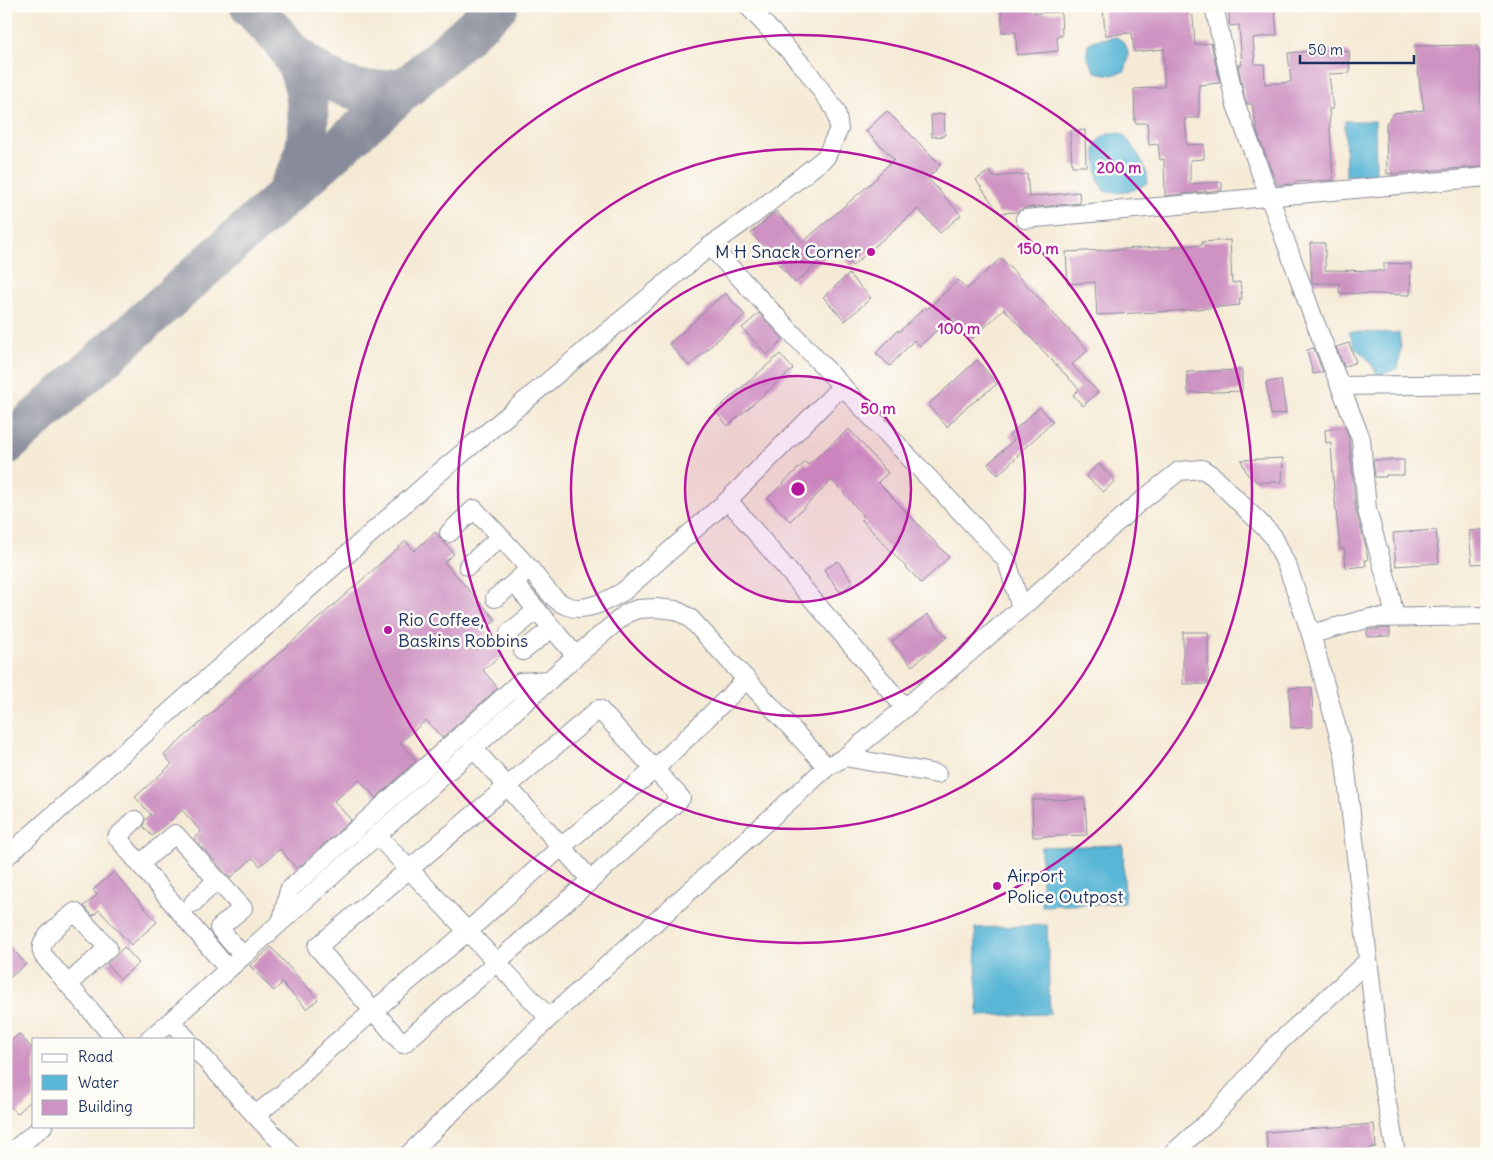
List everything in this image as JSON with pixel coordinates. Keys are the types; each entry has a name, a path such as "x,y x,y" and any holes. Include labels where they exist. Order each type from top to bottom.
{"street":[{"path":"6,858 440,472 710,246 752,216 826,157 839,130 836,111 805,68 748,6"},
{"path":"1214,6 1235,102 1361,439 1367,510 1395,617"},
{"path":"1025,219 1487,177"},
{"path":"710,246 1007,561 1021,608"},
{"path":"1340,386 1487,384"},
{"path":"449,533 474,509 530,568 555,598 567,606 592,606 609,601 624,591 728,500 842,386"},
{"path":"409,1154 549,1018 827,767 846,757 905,708 1021,608 1134,506 1180,471 1202,469 1213,476 1273,536 1288,568 1311,634 1344,754 1381,1070 1396,1154"},
{"path":"728,500 905,708"},
{"path":"468,566 500,537"},
{"path":"495,598 530,568"},
{"path":"514,583 576,656"},
{"path":"150,1038 549,680 627,613 647,608 676,610 690,618 827,767"},
{"path":"509,633 536,610"},
{"path":"1311,634 1370,618 1487,616"},
{"path":"523,651 552,628"},
{"path":"255,1115 281,1095 332,1046 467,932 561,847 655,769 747,679"},
{"path":"282,920 289,890 520,682 549,680"},
{"path":"599,709 681,798 591,880 403,1044 317,947 507,785 599,709"},
{"path":"473,748 591,880"},
{"path":"846,757 937,774"},
{"path":"136,820 118,837 228,969"},
{"path":"140,864 176,834 243,908 219,928 243,956"},
{"path":"377,835 549,1018"},
{"path":"193,903 217,880"},
{"path":"1172,1154 1212,1118 1276,1045 1368,961"},
{"path":"68,984 113,1038"},
{"path":"170,1021 186,1038"},
{"path":"195,1047 292,1154"},
{"path":"9,1154 41,1128"}],"water":[{"path":"1116,37 1124,43 1128,51 1125,71 1112,75 1095,72 1087,57 1088,44 1095,40"},
{"path":"1345,121 1375,121 1376,174 1346,176"},
{"path":"1118,133 1123,134 1139,156 1148,182 1133,190 1121,193 1104,191 1098,180 1095,151 1097,142 1102,137"},
{"path":"1349,332 1399,333 1401,348 1398,368 1379,376 1366,357 1355,348"},
{"path":"1123,845 1125,903 1042,906 1041,847"},
{"path":"1047,925 1050,1014 978,1016 975,928"}],"building":[{"path":"1002,6 1034,6 1034,13 1061,12 1062,36 1057,36 1058,51 1017,55 1016,32 1002,32"},
{"path":"1103,6 1192,6 1195,45 1211,43 1220,83 1199,85 1199,118 1185,118 1187,145 1204,144 1204,159 1190,160 1190,184 1222,182 1222,190 1165,196 1164,159 1160,160 1158,144 1149,145 1147,123 1135,123 1134,89 1164,87 1164,49 1134,52 1132,33 1105,35"},
{"path":"1228,6 1259,6 1259,12 1275,10 1277,35 1253,38 1255,64 1264,64 1265,84 1291,82 1288,53 1336,49 1336,52 1349,51 1350,73 1329,74 1333,109 1329,109 1333,180 1277,185 1258,135 1252,104 1247,104 1245,99 1238,65 1242,65 1239,25 1230,26"},
{"path":"1476,45 1480,56 1480,104 1487,109 1487,166 1387,174 1386,123 1394,113 1424,110 1414,46"},
{"path":"887,111 941,165 928,178 961,215 940,233 918,209 852,266 836,248 795,283 751,233 776,211 803,242 878,177 894,159 866,131"},
{"path":"944,114 945,136 932,137 931,115"},
{"path":"1085,130 1086,166 1072,166 1070,131"},
{"path":"989,171 993,177 1027,174 1029,197 1079,192 1080,203 1024,208 1018,212 999,213 976,180"},
{"path":"1230,240 1232,283 1240,282 1242,299 1239,299 1240,305 1176,311 1097,315 1095,282 1068,284 1066,252 1202,245 1202,242"},
{"path":"1310,243 1325,243 1325,270 1384,271 1384,263 1411,264 1410,295 1339,293 1339,283 1312,283"},
{"path":"1001,258 1088,350 1072,365 1098,392 1083,406 1073,395 1079,389 1004,309 972,339 951,317 920,346 914,340 890,366 876,353 898,330 899,332 925,307 927,309 958,280 967,289"},
{"path":"849,274 871,298 845,321 823,297"},
{"path":"725,293 745,315 689,366 669,344"},
{"path":"759,313 783,339 767,355 742,328"},
{"path":"1349,343 1356,362 1344,367 1336,347"},
{"path":"1314,348 1323,372 1313,374 1307,350"},
{"path":"780,354 793,369 728,426 715,411"},
{"path":"977,360 997,384 962,411 947,427 928,405"},
{"path":"1242,370 1242,391 1188,393 1187,372"},
{"path":"1281,380 1286,413 1271,415 1266,382"},
{"path":"1040,407 1053,422 998,475 988,464 1014,440 1009,435"},
{"path":"1345,427 1349,438 1356,511 1368,560 1365,560 1366,566 1346,568 1344,548 1340,549 1331,442 1326,443 1325,430"},
{"path":"849,429 888,473 878,482 949,557 921,583 861,519 864,516 832,480 790,521 768,498 805,462 808,465"},
{"path":"1283,458 1282,482 1257,482 1247,474 1241,460"},
{"path":"1373,460 1404,460 1404,475 1375,477"},
{"path":"1099,464 1115,481 1103,492 1086,476"},
{"path":"1487,529 1487,563 1472,564 1469,531"},
{"path":"1436,530 1439,563 1396,566 1393,533"},
{"path":"435,532 454,554 444,562 496,620 483,631 502,654 483,670 498,688 442,738 426,720 400,743 416,761 376,798 359,780 334,801 351,820 297,869 280,849 260,866 253,858 230,878 194,838 201,832 182,810 152,836 143,826 145,820 151,815 135,797 172,764 164,755 406,541 414,551"},
{"path":"838,561 853,583 840,592 824,570"},
{"path":"927,614 947,637 912,666 892,642"},
{"path":"1390,628 1390,636 1367,637 1367,630"},
{"path":"1183,632 1208,632 1208,684 1183,684"},
{"path":"1312,687 1313,727 1291,728 1289,688"},
{"path":"1085,799 1087,835 1033,837 1032,800"},
{"path":"114,872 157,922 131,945 99,910 93,916 84,906 97,895 93,890"},
{"path":"6,942 26,964 6,981"},
{"path":"124,947 139,963 120,979 107,964"},
{"path":"271,947 318,999 307,1009 282,983 274,991 250,966"},
{"path":"19,1034 32,1048 32,1100 17,1114 6,1102 6,1046"},
{"path":"1374,1124 1376,1147 1370,1148 1371,1154 1350,1154 1349,1150 1316,1152 1316,1154 1268,1154 1266,1132"}],"taxiway":[{"path":"250,6 291,53 302,77 305,91 308,118 306,145 300,167 288,190"},
{"path":"6,445 498,6"},
{"path":"290,52 331,81 360,90 392,90 410,85"}],"place":[{"name":"M H Snack Corner","path":"871,252"},
{"name":"Rio Coffee, Baskins Robbins","path":"388,630"},
{"name":"Airport Police Outpost","path":"997,886"}]}
